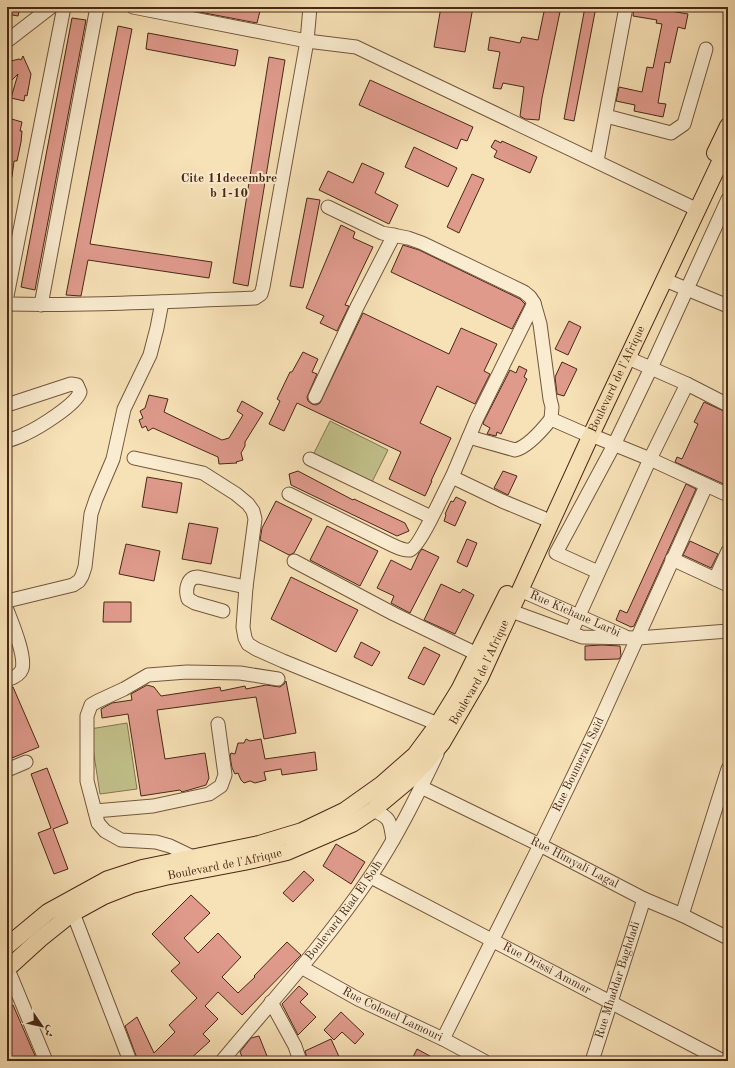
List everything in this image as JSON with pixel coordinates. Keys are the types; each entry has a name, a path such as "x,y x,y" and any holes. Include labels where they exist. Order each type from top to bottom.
{"main road":[{"name":"Boulevard de l'Afrique","path":"7,946 48,912 108,879 142,868 260,844 302,831 344,812 382,784 415,755 438,724 459,690 543,518 628,358 665,280 728,126"},
{"name":"Boulevard de l'Afrique","path":"7,968 73,913 104,896 132,885 165,877 287,852 352,824 374,810 409,780 442,743 480,678 511,611 587,434 694,208 728,145"}],"street":[{"path":"7,41 51,7"},
{"path":"7,296 9,271 64,7"},
{"path":"41,305 98,7"},
{"path":"133,7 307,41 356,47 694,208"},
{"path":"7,304 41,305 162,302 255,298 260,294 263,286 307,41 310,7"},
{"path":"597,161 626,7"},
{"path":"606,116 671,133 684,124 706,49"},
{"path":"598,572 556,553 614,445 727,205"},
{"path":"328,207 382,233 408,238 422,243 524,292 534,303 540,324 552,407 551,419 532,439 519,449 515,450 469,437"},
{"path":"315,397 357,308 394,235"},
{"path":"665,280 728,306"},
{"path":"7,600 74,585 82,576 85,567 91,514 113,459 124,409 150,355 158,328 162,302"},
{"path":"289,494 392,545 404,550 411,550 415,547 422,537 452,477 469,437 534,303"},
{"path":"628,358 687,384 728,405"},
{"path":"7,404 71,384 77,385 80,392 73,402 36,428 24,435 7,441"},
{"path":"571,633 650,459 687,384"},
{"path":"551,419 650,459 728,495"},
{"path":"134,458 203,473 236,494 253,510 255,519 246,587 243,627 248,644 283,661 438,724"},
{"path":"310,459 431,517"},
{"path":"452,477 543,518"},
{"name":"Rue Boumerah Saïd","path":"443,1039 598,725 633,638 706,486"},
{"path":"715,579 728,551"},
{"path":"672,559 728,585"},
{"path":"294,561 394,614 477,654"},
{"path":"223,612 195,604 188,599 186,595 190,579 193,577 198,577 246,587"},
{"name":"Rue Kichane Larbi","path":"520,590 633,638"},
{"path":"7,610 17,637 23,662 22,670 18,675 7,680"},
{"name":"Rue Kichane Larbi","path":"511,611 582,637 633,638 728,631"},
{"path":"193,857 163,844 121,840 105,831 98,823 88,781 87,716 91,705 124,690 148,675 187,672 240,673 278,679"},
{"path":"95,811 153,806 208,794 221,786 225,775 218,724"},
{"name":"Boulevard Riad El Solh","path":"222,1061 301,967 371,877 393,840 442,743"},
{"path":"7,770 26,762"},
{"path":"682,915 728,769"},
{"name":"Rue Himyali Lagal","path":"421,787 540,845 644,899 682,915 728,938"},
{"path":"374,810 385,815 390,823 393,840"},
{"name":"Rue Drissi Ammar","path":"371,877 723,1061"},
{"name":"Rue Mhaddar Baghdadi","path":"592,1061 644,899"},
{"path":"73,913 130,1061"},
{"name":"Rue Colonel Lamouri","path":"301,967 358,999 443,1039 484,1061"},
{"path":"7,968 46,1061"},
{"path":"271,1002 295,1046 300,1061"}],"shaded area":[{"path":"330,421 388,450 371,484 313,455"},
{"path":"127,723 137,789 100,794 90,729"}],"building":[{"path":"7,7 20,7 18,16 7,14"},
{"path":"195,7 261,7 257,23 194,11"},
{"path":"441,7 473,7 465,52 434,47"},
{"path":"545,7 561,7 542,98 539,120 525,119 520,116 524,87 503,83 501,89 493,88 500,52 488,50 490,37 520,43 522,37 538,40"},
{"path":"585,7 596,7 574,121 564,119"},
{"path":"634,7 660,7 659,9 688,14 685,29 678,27 670,63 665,62 658,103 666,104 663,117 634,111 635,105 616,101 619,87 642,92 647,67 653,68 662,24 656,23 657,20 633,16"},
{"path":"72,18 86,20 35,290 21,287"},
{"path":"118,26 132,29 90,244 212,262 209,278 88,260 81,296 66,295"},
{"path":"148,33 238,50 235,66 146,49"},
{"path":"23,56 31,74 27,96 25,95 24,101 11,98 18,74 7,85 7,62 19,59 21,60"},
{"path":"269,57 285,60 248,286 233,283"},
{"path":"370,80 473,127 467,141 461,139 457,149 359,105"},
{"path":"8,118 22,122 20,131 22,131 21,142 17,161 14,161 12,177 7,177"},
{"path":"495,140 501,143 502,141 537,157 530,173 494,157 497,151 491,147"},
{"path":"414,147 457,168 448,187 405,167"},
{"path":"362,163 384,173 375,193 398,205 389,224 319,190 328,171 353,183"},
{"path":"472,174 484,179 459,233 447,227"},
{"path":"307,198 320,200 303,288 290,286"},
{"path":"341,225 355,232 353,238 373,247 345,305 349,306 337,331 320,323 324,316 306,308"},
{"path":"403,245 419,250 520,299 525,304 512,329 391,272"},
{"path":"363,313 449,354 461,328 497,344 484,371 490,374 475,404 437,386 420,423 451,438 425,496 389,479 401,452 297,403 284,431 269,424 280,401 277,399 290,372 292,372 303,352 318,359 312,372 317,374 307,397 308,401 312,404 316,405 320,403"},
{"path":"569,321 581,327 568,355 555,349"},
{"path":"562,362 577,369 564,396 557,394 555,377"},
{"path":"519,366 527,370 524,377 527,379 501,434 497,432 496,436 487,434 490,428 483,424 484,421 510,370 516,373"},
{"path":"149,395 168,399 164,412 222,440 229,438 243,415 237,411 242,401 263,413 245,442 245,446 241,453 243,460 236,462 237,463 219,464 218,457 153,428 148,431 146,426 142,428 139,420 143,418 140,411 145,408"},
{"path":"704,402 728,413 728,486 675,462 677,457 682,459 698,424 694,422"},
{"path":"298,471 353,500 354,499 405,523 409,531 397,536 291,485 289,474"},
{"path":"503,471 517,476 508,495 494,488"},
{"path":"147,477 182,483 177,513 142,507"},
{"path":"686,484 696,489 634,626 631,627 616,620 620,610 627,613"},
{"path":"456,497 466,502 455,526 444,521 445,514 451,501 453,502"},
{"path":"276,501 312,519 294,553 289,555 260,540 262,528"},
{"path":"189,523 218,528 211,564 182,559"},
{"path":"327,526 378,551 360,586 310,560"},
{"path":"467,539 477,543 467,567 457,562"},
{"path":"690,541 718,554 711,568 683,555"},
{"path":"126,544 160,551 154,581 119,574"},
{"path":"422,549 439,557 410,613 391,603 394,596 377,588 391,560 411,570"},
{"path":"291,577 358,610 336,652 271,619"},
{"path":"441,584 460,593 463,589 474,595 455,634 424,620"},
{"path":"104,602 131,602 131,622 103,622"},
{"path":"361,642 380,652 372,666 354,657"},
{"path":"585,646 620,646 621,656 619,659 585,660"},
{"path":"424,647 440,655 424,685 408,678"},
{"path":"286,681 296,733 264,739 256,697 157,710 165,759 205,753 209,778 206,785 182,792 180,790 141,796 128,714 102,718 101,709 112,703 132,700 131,694 147,685 154,687 161,696 220,687 221,691 245,686 246,689 266,685 280,687"},
{"path":"13,687 39,747 7,760 7,689"},
{"path":"246,739 250,741 261,739 265,759 315,752 317,770 282,775 281,769 264,772 266,780 255,783 250,781 244,783 238,773 235,774 232,768 230,756 231,753 235,754 238,743 244,743"},
{"path":"47,768 68,823 53,829 68,869 54,874 38,833 51,828 31,774"},
{"path":"336,844 365,862 351,884 323,866"},
{"path":"304,871 314,880 293,902 283,893"},
{"path":"191,895 210,913 184,938 198,953 218,933 241,957 222,977 238,993 287,942 301,955 242,1015 218,992 205,1006 218,1019 203,1034 210,1041 188,1061 138,1061 125,1026 137,1017 154,1053 175,1032 169,1025 197,998 171,971 180,963 152,934"},
{"path":"299,986 308,994 300,1002 316,1017 298,1035 282,1004"},
{"path":"13,1005 37,1061 7,1061 7,1008"},
{"path":"341,1012 364,1034 355,1044 342,1032 334,1040 324,1030"},
{"path":"259,1036 269,1061 244,1061 240,1052 251,1038"},
{"path":"331,1039 341,1061 308,1061 305,1051"},
{"path":"417,1049 439,1061 411,1061"}],"district":[{"name":"Cite 11decembre b 1-10","path":"229,186"}]}
